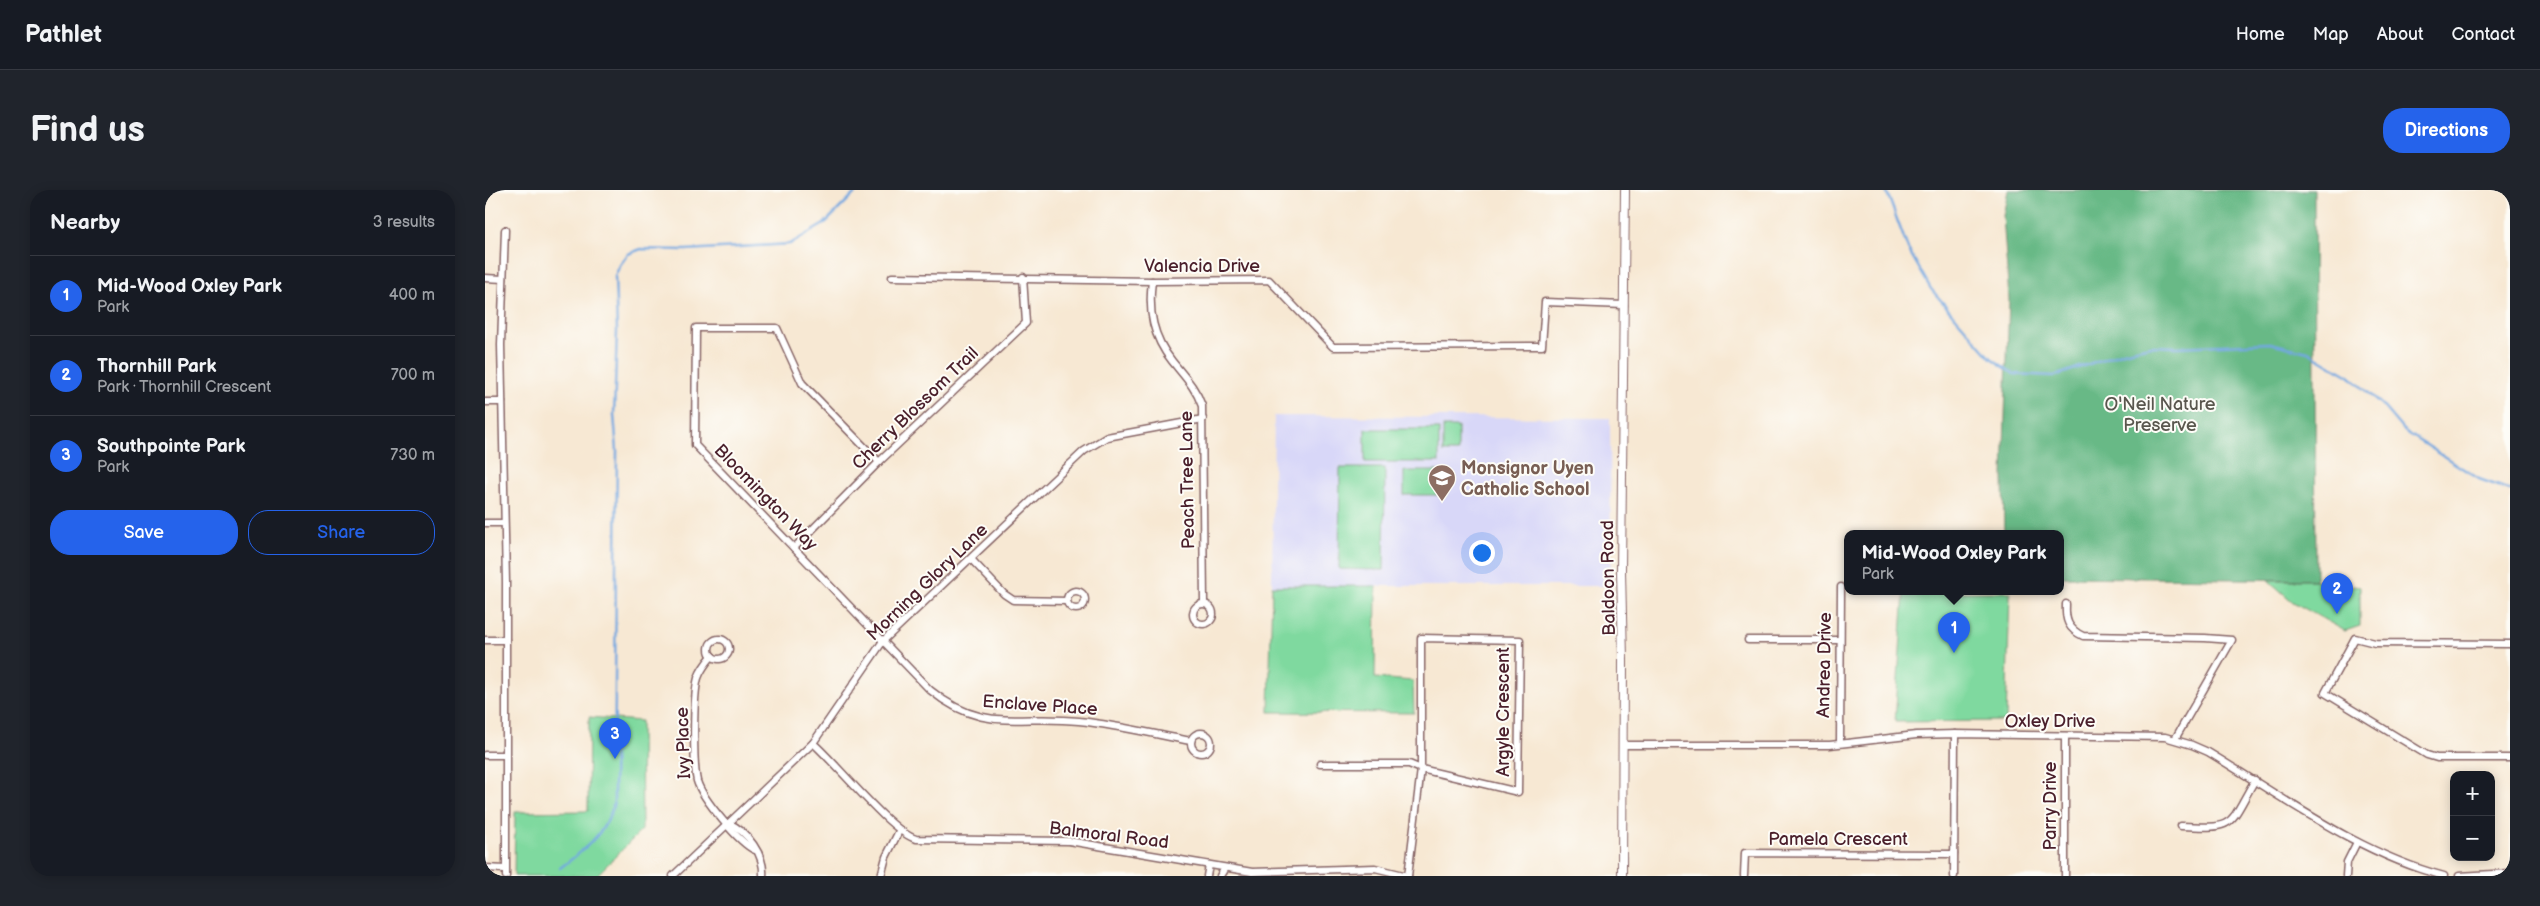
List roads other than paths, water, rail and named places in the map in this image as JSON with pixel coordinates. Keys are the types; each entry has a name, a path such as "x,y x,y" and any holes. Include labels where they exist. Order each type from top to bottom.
{"street":[{"name":"Baldoon Road","path":"1622,876 1621,570 1625,190"},
{"path":"485,868 505,873 506,640 502,402 505,230"},
{"name":"Valencia Drive","path":"892,276 1023,277 1152,281 1269,280 1333,347 1542,346 1545,302 1624,305"},
{"name":"Cherry Blossom Trail","path":"794,548 879,462 1026,323 1023,277"},
{"path":"485,278 503,278"},
{"name":"Peach Tree Lane","path":"1152,281 1149,299 1153,329 1161,346 1197,393 1203,419 1204,603"},
{"name":"Bloomington Way","path":"879,462 801,383 777,328 696,328 695,445 883,641"},
{"path":"485,402 502,402"},
{"name":"Morning Glory Lane","path":"673,876 813,743 883,641 1083,451 1095,442 1119,434 1203,419"},
{"path":"485,523 504,523"},
{"path":"971,559 1009,598 1018,600 1067,601"},
{"name":"Andrea Drive","path":"1840,743 1839,640 1841,588"},
{"path":"2066,604 2067,623 2071,629 2083,636 2232,640 2175,739"},
{"name":"Argyle Crescent","path":"1408,876 1421,770 1421,638 1521,640 1518,792 1421,770"},
{"path":"2510,644 2375,643 2355,638 2325,694 2427,755 2443,758 2510,758"},
{"path":"485,640 506,640"},
{"path":"1748,640 1839,640"},
{"name":"Enclave Place","path":"883,641 930,690 944,701 971,715 995,719 1081,721 1191,741"},
{"name":"Ivy Place","path":"712,656 701,670 696,689 696,775 705,796 728,824 741,828 752,842 763,865 763,876"},
{"path":"1954,876 1955,734"},
{"name":"Oxley Drive","path":"1623,745 1830,745 1916,735 1955,734 2155,736 2175,739 2208,752 2357,842 2416,869 2444,876"},
{"name":"Parry Drive","path":"2065,736 2065,876"},
{"name":"Balmoral Road","path":"813,743 832,760 899,831 916,839 1069,841 1252,872 1375,868 1408,876"},
{"path":"485,755 505,755"},
{"path":"1320,764 1409,764 1421,770"},
{"path":"2181,826 2214,828 2231,821 2255,780"},
{"path":"881,876 886,857 899,831"},
{"path":"2346,876 2347,862 2357,842"},
{"name":"Pamela Crescent","path":"1745,876 1745,854 1954,854"},
{"path":"1207,876 1209,865"},
{"path":"1220,876 1225,868"},
{"path":"2459,876 2510,873"}],"waterway":[{"path":"560,868 594,839 607,821 614,801 617,451 614,415 617,331 615,276 628,254 641,249 685,250 790,244 824,224 858,190"},
{"path":"1886,190 1908,249 1931,289 1991,358 2014,374 2055,376 2123,352 2150,346 2177,347 2270,343 2308,352 2349,376 2381,404 2403,430 2479,479 2510,490"}],"place":[{"name":"Monsignor Uyen Catholic School","path":"1442,502"},
{"name":"Thornhill Park","path":"2337,614"},
{"name":"Mid-Wood Oxley Park","path":"1954,653"},
{"name":"Southpointe Park","path":"615,759"}],"park label":[{"name":"O'Neil Nature Preserve","path":"2160,414"}]}
